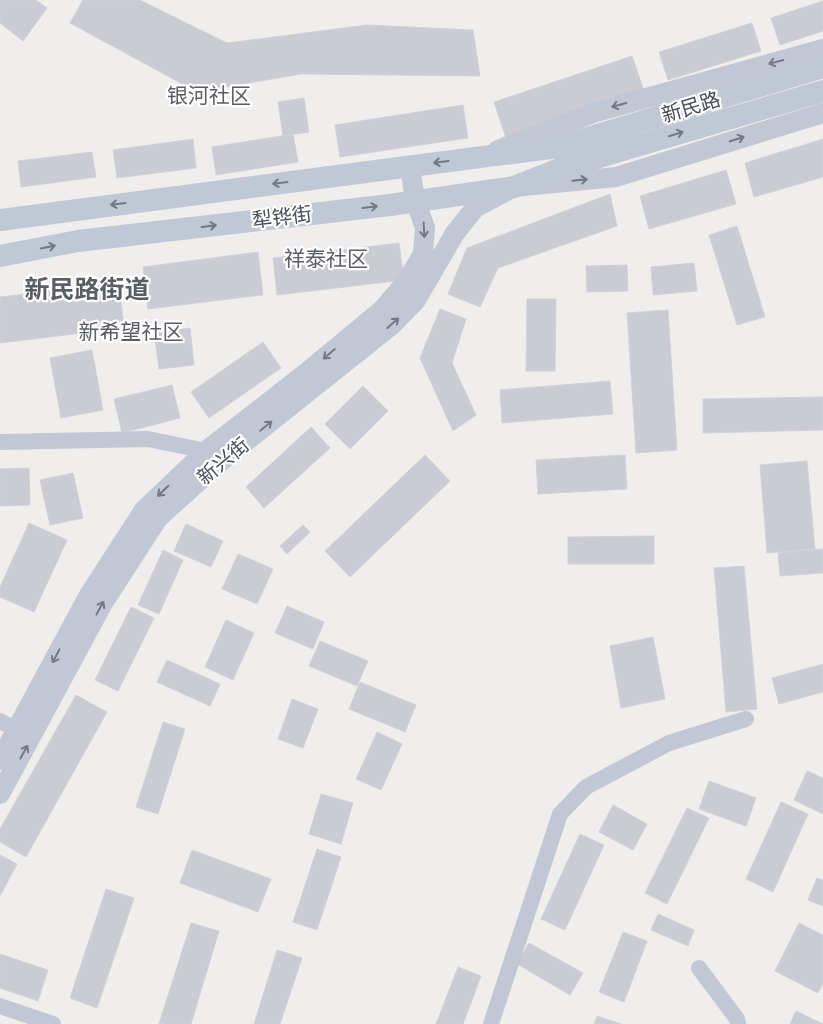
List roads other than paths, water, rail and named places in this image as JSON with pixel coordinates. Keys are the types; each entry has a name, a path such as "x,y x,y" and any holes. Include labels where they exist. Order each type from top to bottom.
{"main road":[{"name":"新民路","path":"560,158 823,67"},
{"name":"新民路","path":"560,158 823,91"},
{"name":"犁铧街","path":"0,220 479,157 560,158"},
{"name":"犁铧街","path":"0,256 78,241 415,201 514,187 560,158"}],"street":[{"path":"479,157 596,112 823,50"},
{"path":"514,187 616,177 823,113"},
{"name":"新兴街","path":"0,760 8,725 144,510 206,451 306,373 382,310 406,282 423,254 425,227 415,201 410,166"},
{"name":"新兴街","path":"0,794 103,603 158,518 219,463 392,325 416,300 455,233 475,208 514,187"},
{"path":"0,442 148,439 206,451"},
{"path":"491,1024 560,814 586,787 669,743 746,719"},
{"path":"699,968 737,1019 738,1024"},
{"path":"0,1006 53,1024"}],"district":[{"name":"银河社区","path":"209,96"},
{"name":"祥泰社区","path":"326,259"},
{"name":"新民路街道","path":"87,289"},
{"name":"新希望社区","path":"131,332"}]}
